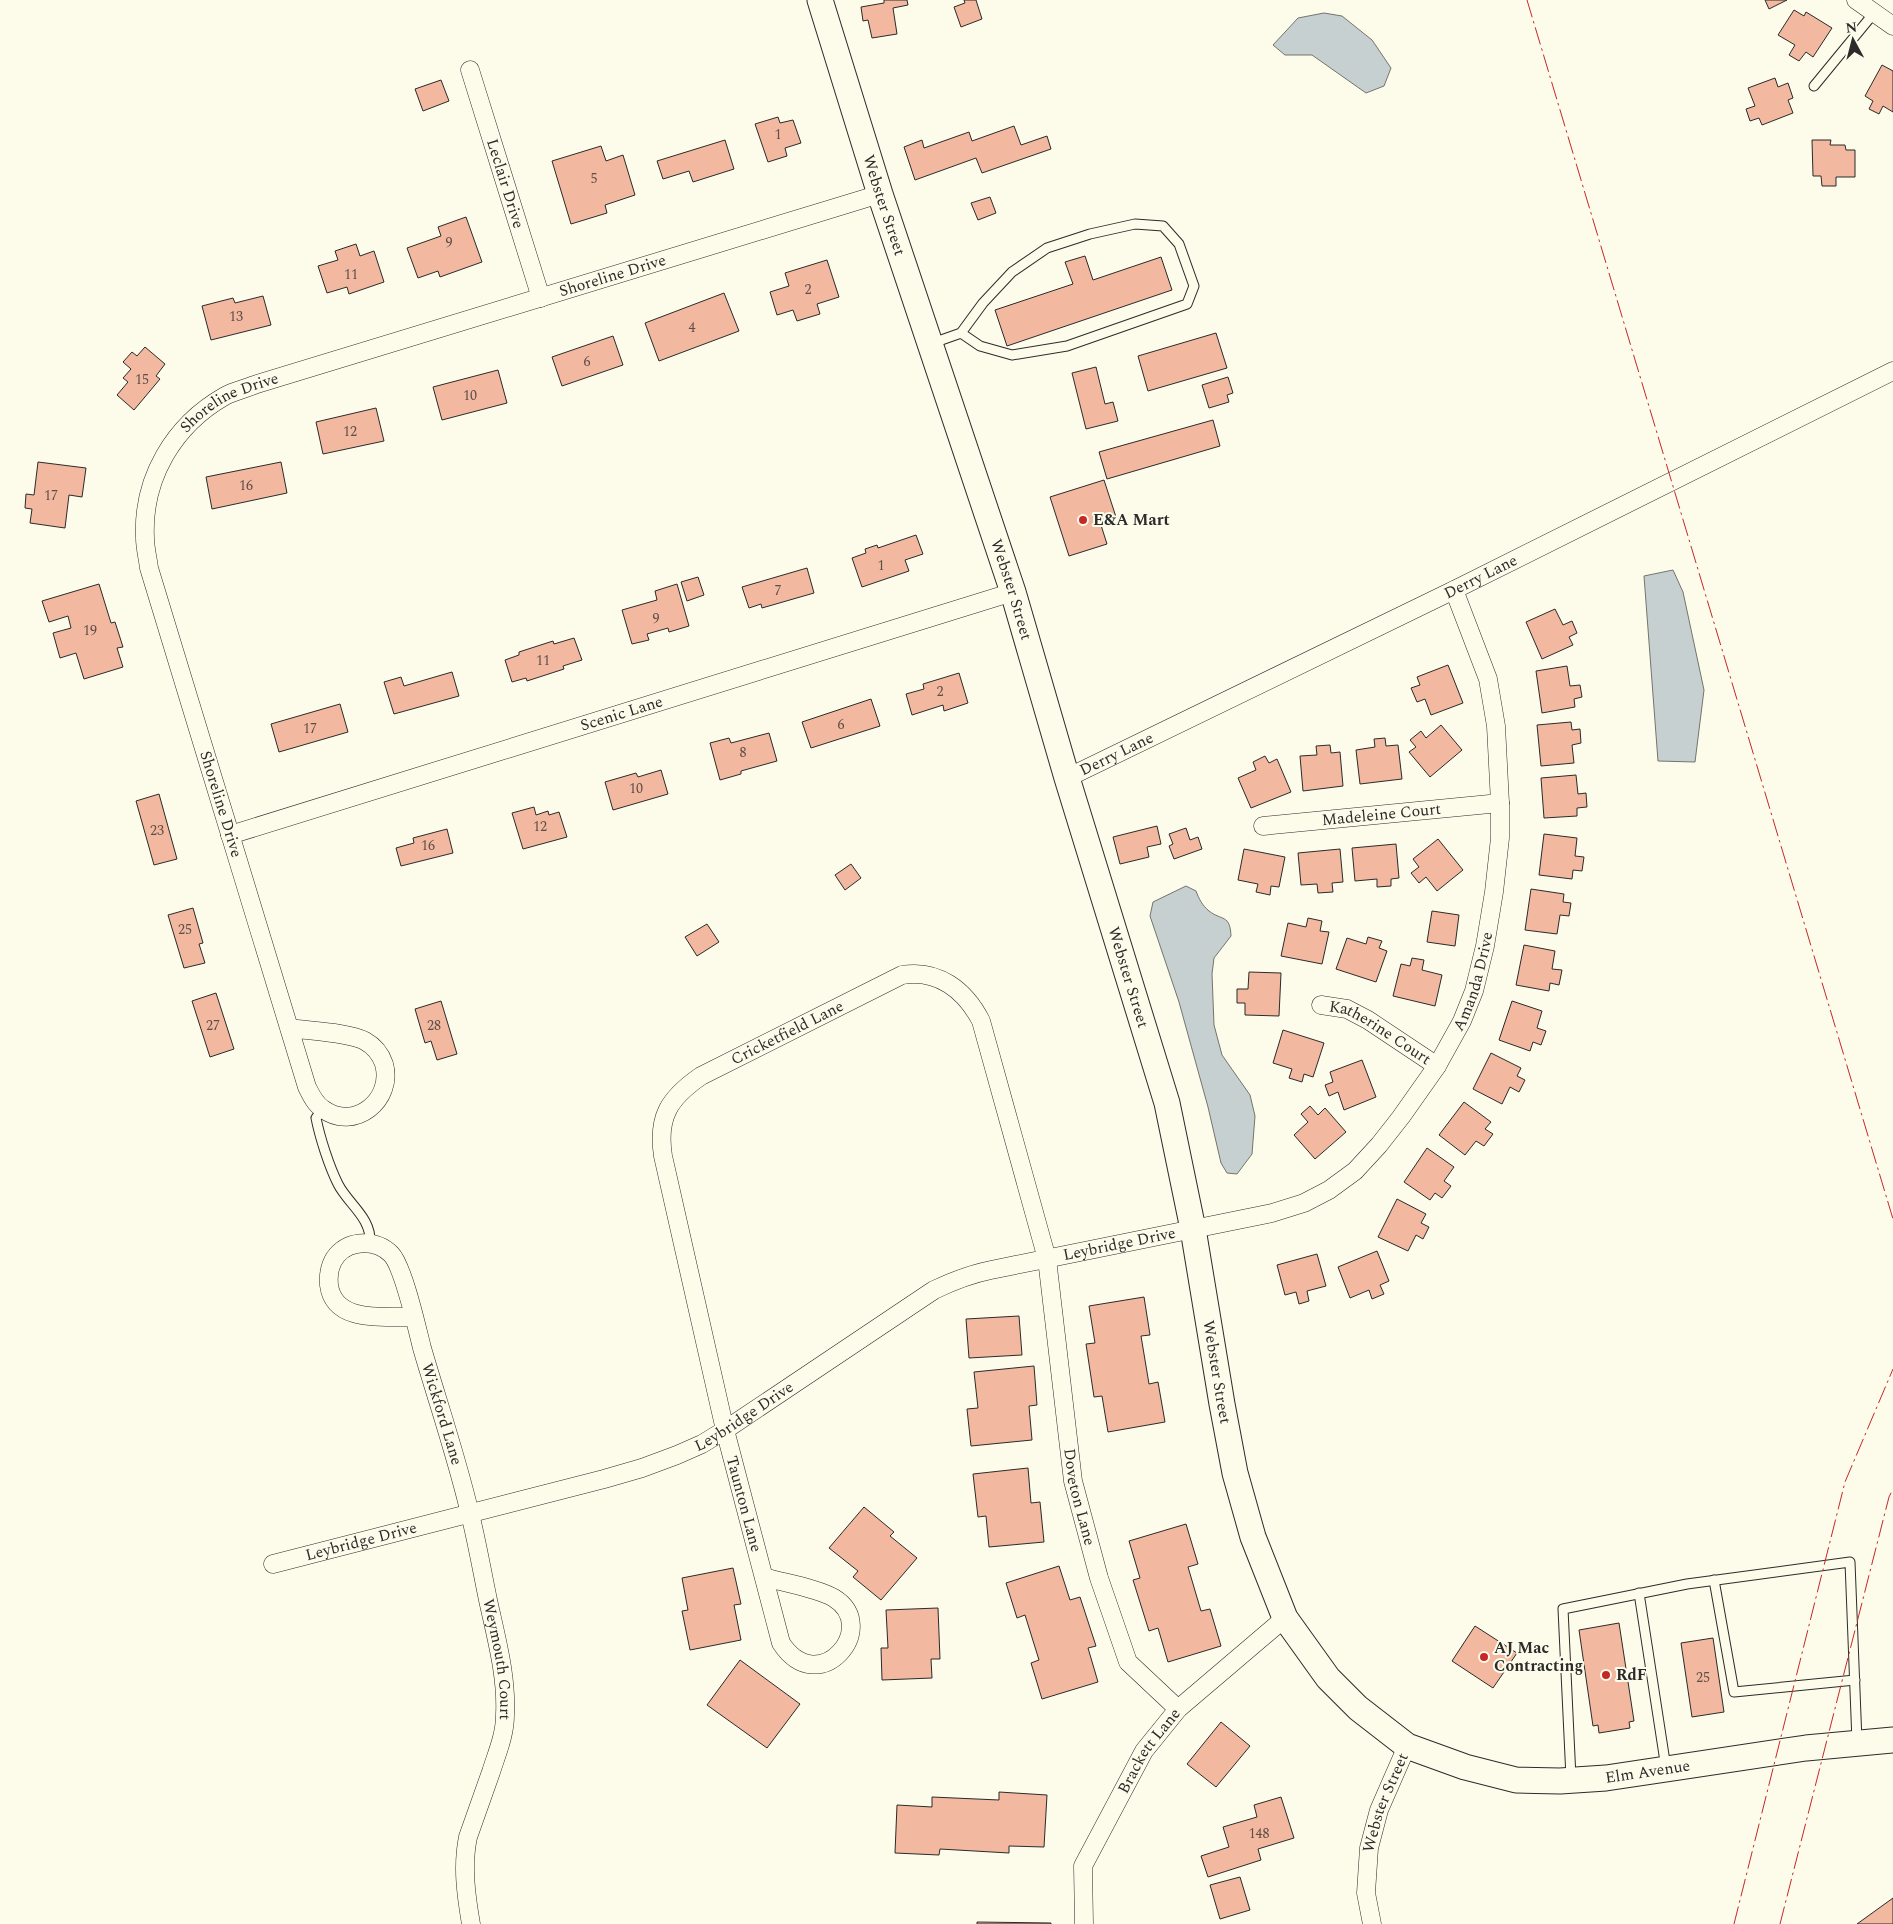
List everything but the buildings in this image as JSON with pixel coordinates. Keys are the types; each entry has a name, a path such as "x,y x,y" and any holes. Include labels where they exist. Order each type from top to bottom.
{"main road":[{"name":"Webster Street","path":"820,0 880,194 1013,592 1067,778 1167,1102 1193,1229 1222,1404 1236,1473 1253,1537 1285,1618 1328,1678 1358,1708 1408,1746"},
{"name":"Elm Avenue","path":"1408,1746 1465,1767 1516,1780 1571,1780 1606,1778 1806,1748 1893,1740"}],"street":[{"path":"1856,0 1893,26"},
{"name":"Leclair Drive","path":"470,70 542,298"},
{"name":"Shoreline Drive","path":"323,1109 313,1100 307,1087 149,568 144,538 147,508 152,480 165,454 180,432 202,411 227,395 880,194"},
{"name":"Derry Lane","path":"1067,778 1454,590 1893,371"},
{"name":"Amanda Drive","path":"1193,1229 1272,1213 1304,1203 1330,1190 1355,1170 1379,1145 1401,1117 1437,1066 1462,1021 1474,991 1485,946 1500,838 1500,803 1496,726 1488,679 1454,590"},
{"name":"Scenic Lane","path":"230,835 1013,592"},
{"name":"Madeleine Court","path":"1262,826 1500,803"},
{"name":"Cricketfield Lane","path":"725,1430 661,1143 663,1120 667,1108 681,1090 701,1076 902,975 916,973 935,976 965,995 981,1021 1047,1259"},
{"name":"Katherine Court","path":"1321,1005 1347,1009 1368,1020 1437,1066"},
{"path":"289,1028 353,1037 365,1041 375,1049 383,1060 386,1072 385,1085 380,1097 372,1106 361,1113 349,1116 335,1115 323,1109"},
{"name":"Leybridge Drive","path":"273,1564 642,1468 702,1444 725,1430 934,1290 972,1274 1193,1229"},
{"path":"370,1243 358,1243 346,1248 337,1255 330,1266 329,1290 335,1301 344,1310 355,1315 413,1317"},
{"name":"Wickford Lane","path":"370,1243 381,1247 397,1263 470,1512"},
{"name":"Doveton Lane","path":"1047,1259 1073,1481 1099,1578 1128,1662 1178,1709"},
{"name":"Taunton Lane","path":"725,1430 781,1643 788,1653 804,1663 822,1664 834,1659 843,1650 849,1639 851,1628 849,1617 844,1607 836,1599 826,1594 764,1577"},
{"name":"Weymouth Court","path":"470,1512 500,1655 506,1715 502,1742 468,1837 465,1852 465,1890 472,1924"},
{"name":"Brackett Lane","path":"1084,1924 1083,1866 1144,1750 1178,1709 1285,1618"},
{"name":"Webster Street","path":"1372,1924 1366,1892 1369,1848 1379,1810 1408,1746"}],"lane":[{"path":"1814,86 1874,13"},
{"path":"930,344 961,333 983,303 1012,272 1047,248 1090,234 1134,224 1162,226 1179,244 1194,286 1187,304 1067,346 1012,355 980,346 961,333"},
{"path":"323,1109 316,1118 332,1170 338,1185 370,1228 370,1243"},
{"path":"1571,1780 1563,1609 1714,1580 1850,1562 1857,1743"},
{"path":"1714,1580 1734,1692 1855,1680"},
{"path":"1639,1593 1666,1769"}],"shaded area":[{"path":"1324,13 1342,16 1372,40 1391,68 1384,86 1366,93 1312,55 1285,55 1273,45 1298,18"},
{"path":"1673,570 1683,592 1704,690 1695,762 1658,761 1644,576"},
{"path":"1186,886 1196,891 1201,902 1209,911 1227,921 1230,929 1231,936 1214,958 1212,974 1214,1025 1222,1055 1250,1095 1255,1116 1252,1154 1237,1174 1227,1173 1221,1163 1208,1107 1179,1002 1150,916 1153,902"}],"power":[{"path":"1527,0 1893,1219"},
{"path":"1734,1924 1845,1482 1893,1369"},
{"path":"1780,1924 1889,1497 1893,1489"}],"place":[{"name":"E&A Mart","path":"1083,520"},
{"name":"AJ Mac Contracting","path":"1484,1657"},
{"name":"RdF","path":"1606,1675"}]}
